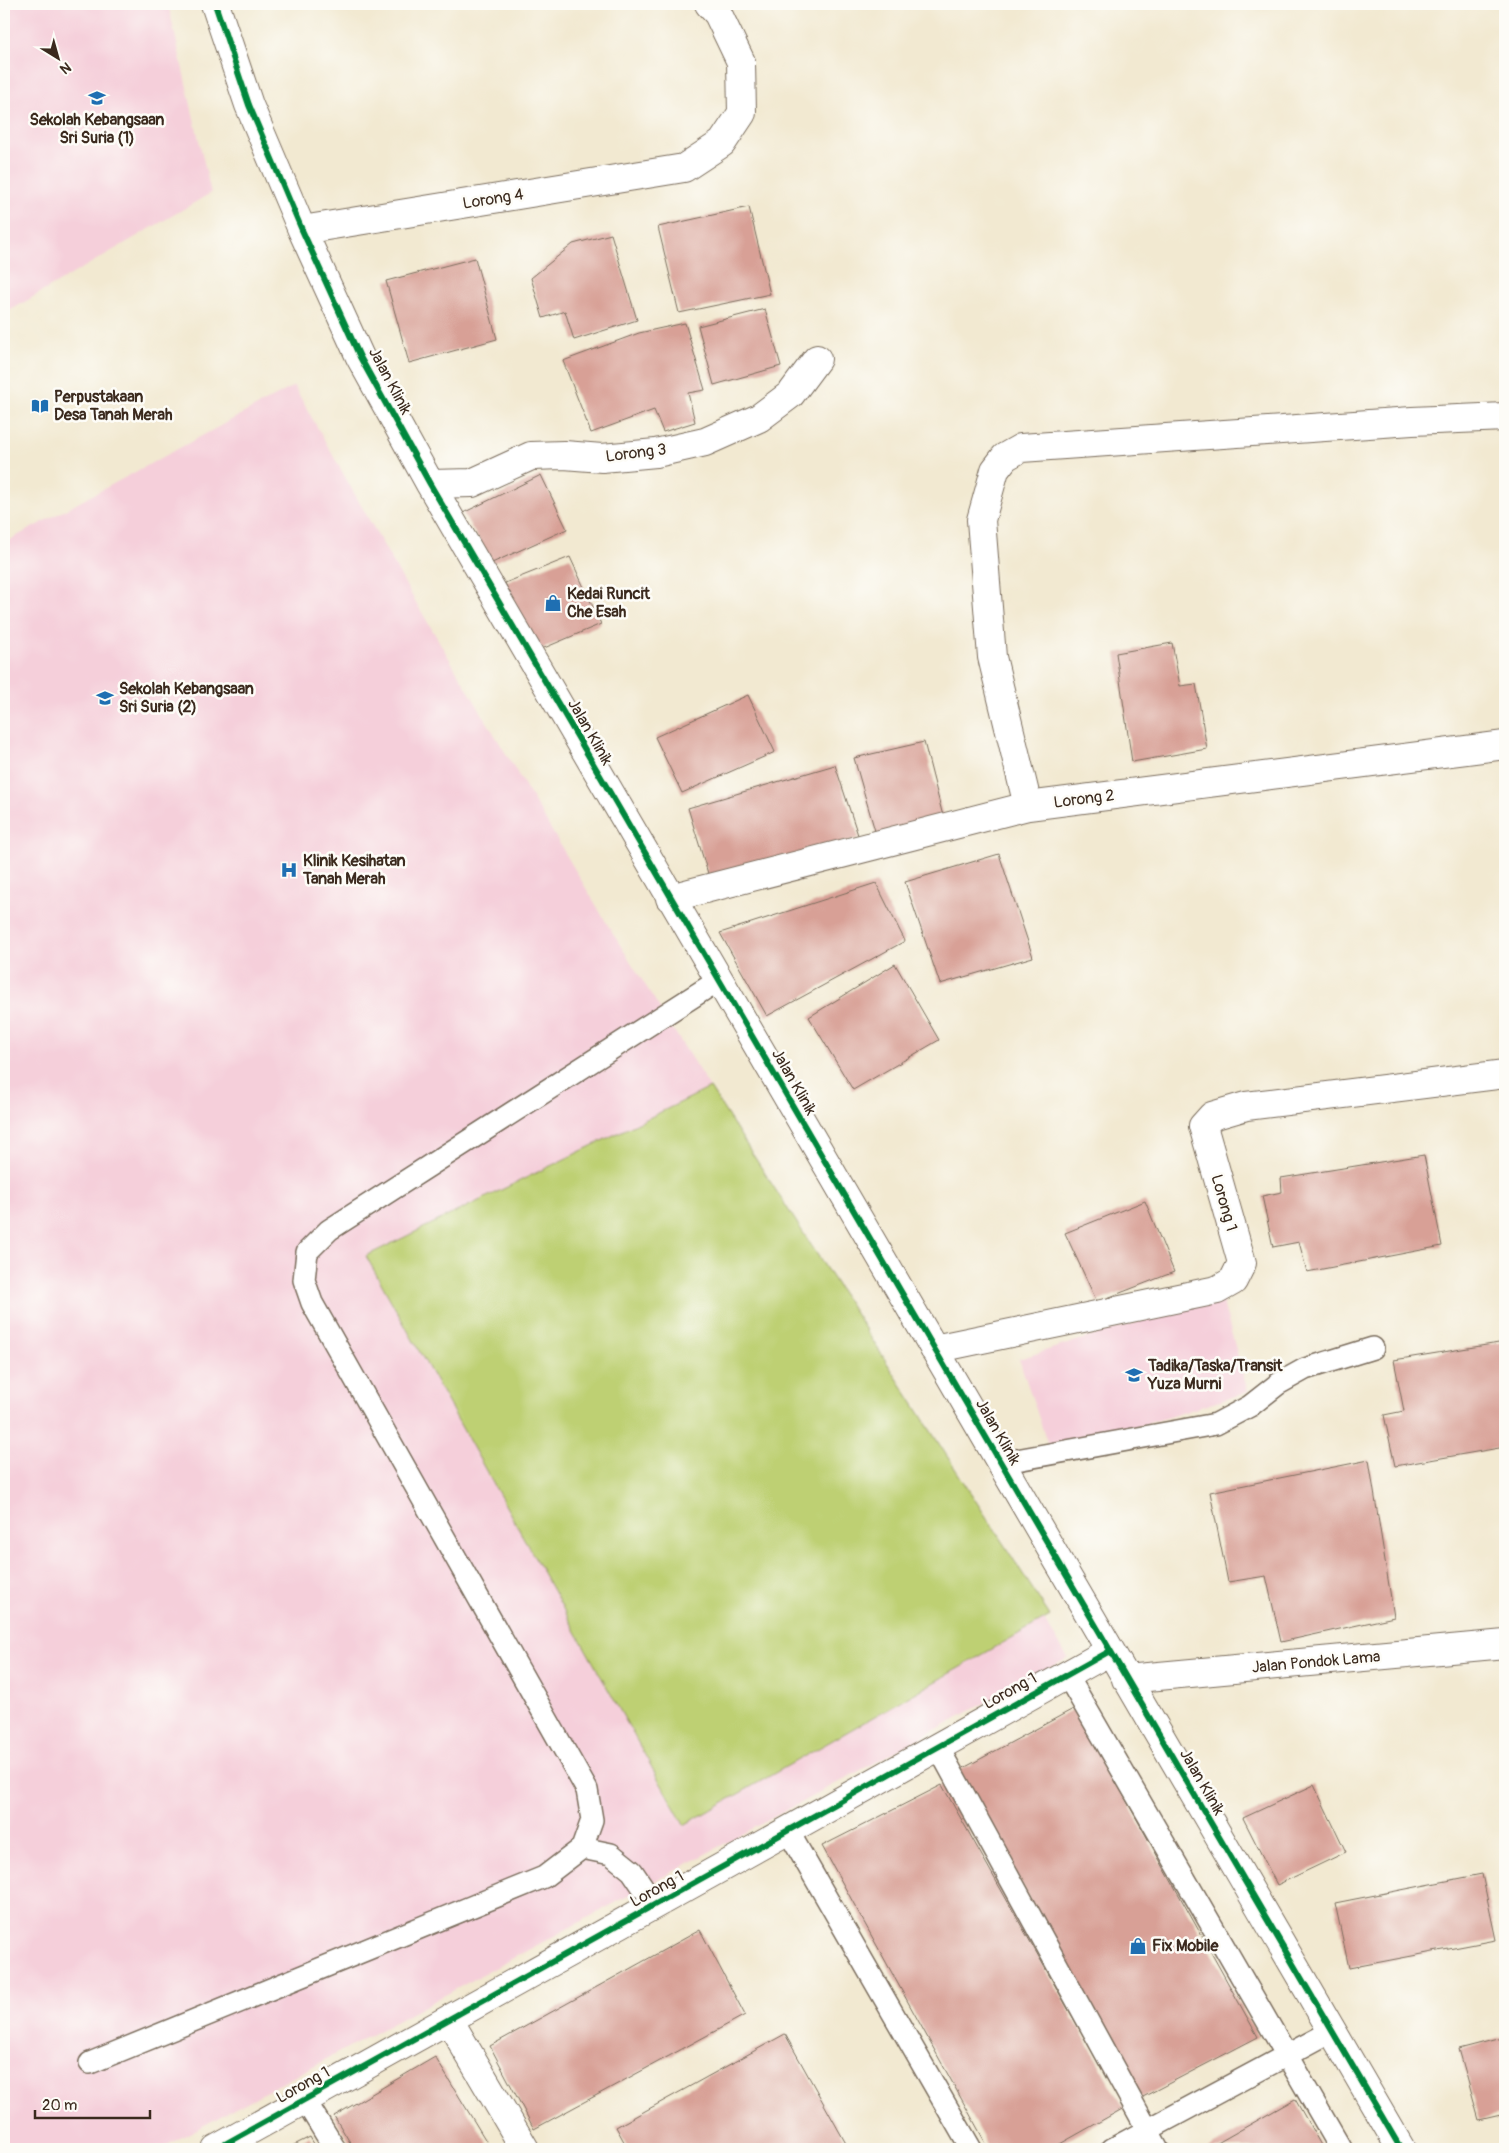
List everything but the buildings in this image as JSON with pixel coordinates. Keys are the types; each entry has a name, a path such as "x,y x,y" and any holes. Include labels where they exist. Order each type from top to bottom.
{"street":[{"name":"Jalan Klinik","path":"215,4 249,105 302,230 360,357 430,484 1401,2149"},
{"name":"Lorong 4","path":"302,230 684,168 722,142 742,113 741,62 718,14 709,4"},
{"name":"Lorong 3","path":"430,484 472,483 531,456 564,454 602,458 656,453 704,442 759,418 791,394 817,359"},
{"path":"1028,806 992,657 981,520 995,470 1005,457 1020,448 1402,422 1505,417"},
{"name":"Lorong 2","path":"670,898 1028,806 1505,744"},
{"name":"Lorong 1","path":"934,1349 1217,1290 1234,1281 1242,1263 1203,1126 1212,1116 1246,1106 1505,1074"},
{"name":"Jalan Pondok Lama","path":"1126,1679 1505,1644"},
{"name":"Lorong 1","path":"216,2149 1110,1652"},
{"path":"449,2020 526,2149"}],"lane":[{"path":"90,2063 544,1877 582,1848 592,1820 587,1790 312,1303 304,1280 307,1252 329,1230 719,980"},
{"path":"1000,1463 1216,1424 1250,1406 1278,1384 1305,1369 1373,1348"},
{"path":"1067,1675 1341,2149"},
{"path":"938,1747 1158,2149"},
{"path":"788,1831 971,2149"},
{"path":"582,1848 611,1854 632,1871 655,1905"},
{"path":"1112,2149 1332,2031"},
{"path":"305,2100 335,2149"}],"shaded area":[{"name":"Sekolah Kebangsaan Sri Suria (1)","path":"4,4 168,4 211,193 4,314"},
{"path":"294,386 408,589 612,932 1068,1658 160,2149 4,2149 4,543"},
{"name":"Tadika/Taska/Transit Yuza Murni","path":"1221,1296 1248,1392 1051,1454 1019,1359"}],"green space":[{"path":"710,1088 1050,1616 684,1825 366,1256"}],"cycle path":[{"path":"215,4 249,105 302,230 360,357 430,484 1401,2149"},
{"path":"216,2149 1110,1651"}],"place":[{"name":"Sekolah Kebangsaan Sri Suria (1)","path":"97,98"},
{"name":"Perpustakaan Desa Tanah Merah","path":"40,406"},
{"name":"Kedai Runcit Che Esah","path":"553,603"},
{"name":"Sekolah Kebangsaan Sri Suria (2)","path":"105,698"},
{"name":"Klinik Kesihatan Tanah Merah","path":"289,870"},
{"name":"Tadika/Taska/Transit Yuza Murni","path":"1134,1375"},
{"name":"Fix Mobile","path":"1138,1946"}]}
